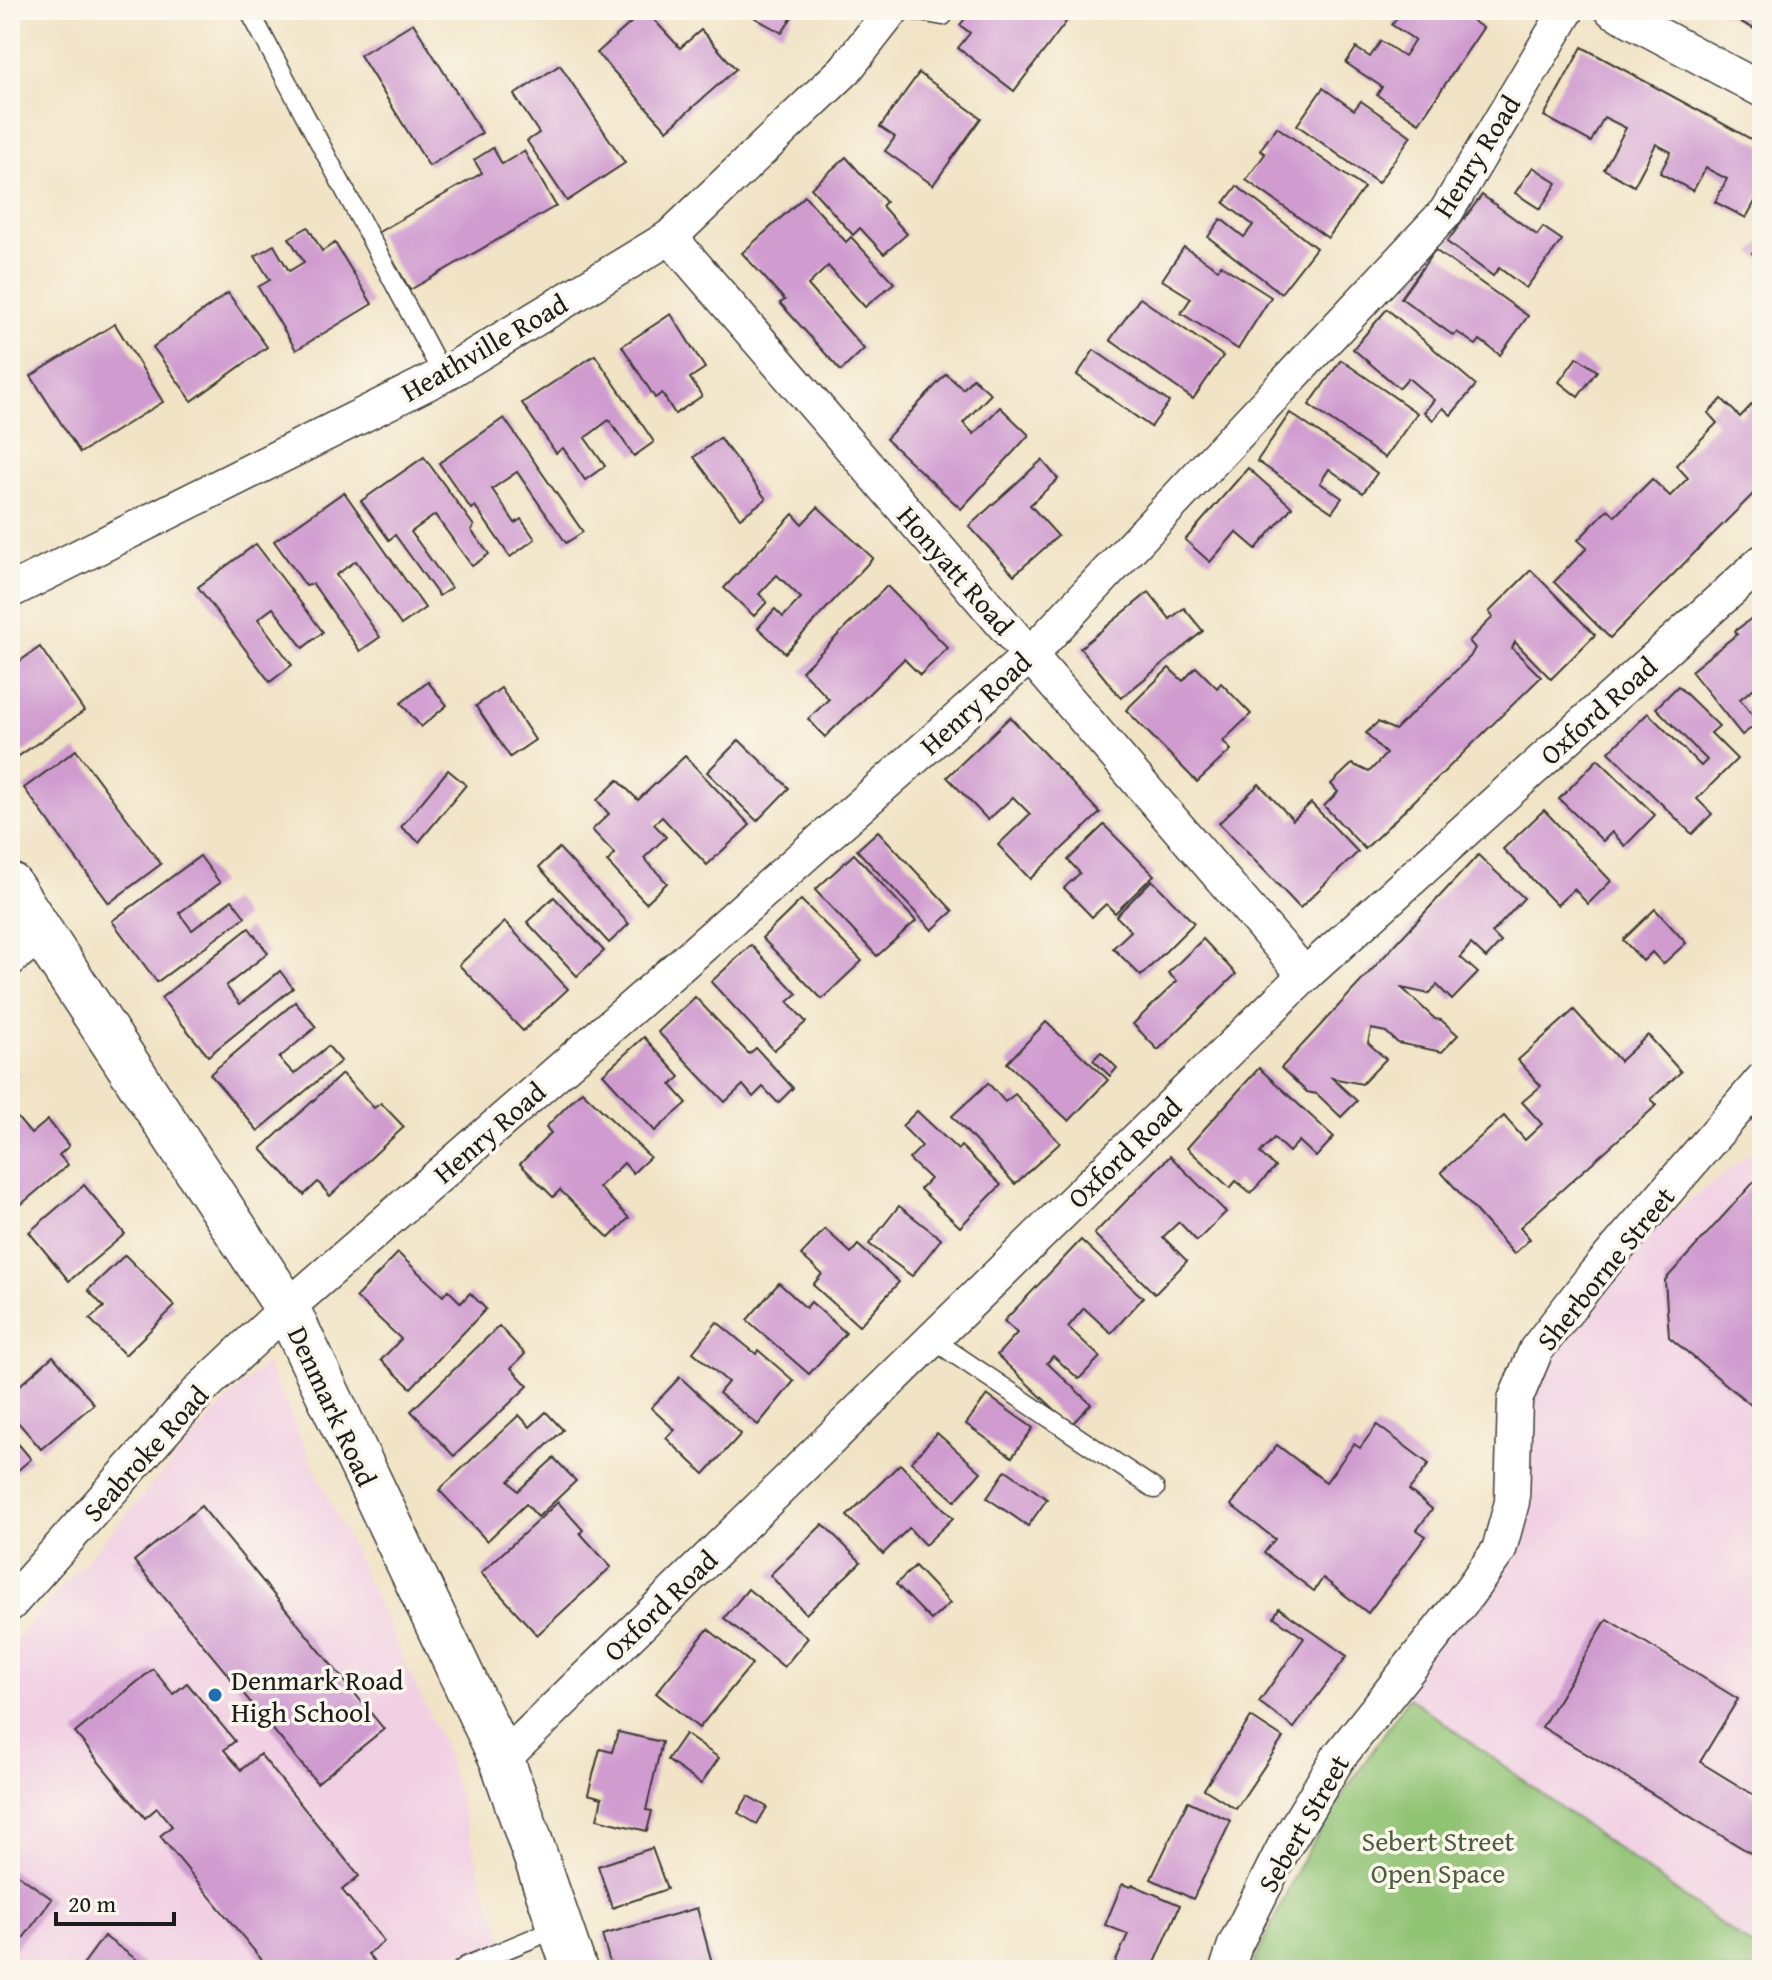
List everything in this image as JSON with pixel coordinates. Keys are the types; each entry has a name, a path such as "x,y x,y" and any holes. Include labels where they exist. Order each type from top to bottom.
{"street":[{"name":"Heathville Road","path":"10,591 443,375 670,237 845,70 892,10"},
{"name":"Henry Road","path":"287,1308 1029,656 1446,212 1567,10"},
{"path":"1612,10 1762,90"},
{"name":"Honyatt Road","path":"670,237 1305,975"},
{"name":"Oxford Road","path":"502,1760 1305,975 1762,562"},
{"name":"Denmark Road","path":"10,885 26,946 287,1308 502,1760 575,1970"},
{"name":"Sherborne Street","path":"1395,1687 1499,1550 1512,1502 1515,1400 1536,1350 1595,1274 1762,1080"},
{"name":"Seabroke Road","path":"10,1604 201,1389 287,1308"},
{"name":"Sebert Street","path":"1227,1970 1235,1945 1283,1849 1338,1758 1395,1687"}],"lane":[{"path":"249,10 443,375"},
{"path":"908,10 943,16 947,10"},
{"path":"932,1339 1155,1489"},
{"path":"461,1970 560,1927"}],"shaded area":[{"path":"1762,1144 1762,1954 1395,1687 1499,1549 1515,1400 1595,1274"},
{"name":"Denmark Road High School","path":"266,1363 443,1744 488,1897 516,1970 10,1970 10,1646 220,1408"}],"green space":[{"name":"Sebert Street Open Space","path":"1409,1697 1762,1954 1762,1970 1251,1970 1298,1868 1333,1809"}],"building":[{"path":"645,10 680,48 701,30 736,69 667,130 597,53"},
{"path":"760,10 796,10 782,33 755,18"},
{"path":"972,10 1075,10 1014,91 958,48 970,33 960,25"},
{"path":"1402,10 1457,10 1483,28 1419,123 1377,95 1382,87 1346,63 1356,48 1370,57 1381,41 1404,56 1415,40 1392,25"},
{"path":"1718,10 1762,10 1762,33"},
{"path":"413,23 482,133 429,166 360,55"},
{"path":"1582,47 1762,145 1762,198 1758,196 1746,218 1715,202 1727,179 1706,168 1693,191 1660,173 1671,152 1656,144 1634,186 1604,169 1626,128 1604,117 1591,142 1544,116"},
{"path":"560,65 625,163 567,201 527,141 539,133 514,95"},
{"path":"919,73 981,118 933,185 885,151 895,137 880,127"},
{"path":"1323,88 1354,110 1361,101 1411,136 1378,183 1297,125"},
{"path":"1277,127 1364,188 1328,238 1246,180 1265,154 1260,150"},
{"path":"493,148 502,164 524,151 556,206 410,290 377,233 482,173 474,160"},
{"path":"846,157 886,202 882,206 907,234 884,254 860,228 853,235 811,188"},
{"path":"1533,167 1557,183 1540,209 1515,193"},
{"path":"1237,186 1316,248 1281,293 1208,237 1221,219 1244,237 1253,225 1224,203"},
{"path":"1482,195 1537,235 1543,227 1562,240 1526,288 1499,268 1493,276 1447,242"},
{"path":"805,196 846,242 851,237 894,283 865,307 828,266 808,285 864,349 841,371 780,303 785,300 742,253"},
{"path":"308,227 322,251 335,243 372,304 296,350 258,287 270,280 255,256 274,245 289,271 304,262 289,238"},
{"path":"1762,241 1762,261 1752,253"},
{"path":"1184,247 1218,269 1221,265 1271,297 1238,349 1181,313 1191,298 1162,280"},
{"path":"1435,250 1528,316 1500,355 1480,340 1476,345 1457,332 1454,336 1401,298"},
{"path":"228,293 267,347 192,401 153,347"},
{"path":"1140,298 1223,356 1193,399 1110,340"},
{"path":"1387,309 1476,385 1451,415 1443,408 1433,420 1424,412 1434,400 1408,378 1399,388 1353,349"},
{"path":"671,314 705,368 690,378 702,396 675,414 662,393 655,398 622,346"},
{"path":"115,324 163,402 80,453 31,376"},
{"path":"1094,350 1169,402 1151,427 1077,375"},
{"path":"595,355 654,442 634,456 609,420 585,438 605,466 585,480 563,448 556,453 522,403"},
{"path":"1577,357 1597,371 1578,397 1559,382"},
{"path":"1341,360 1417,413 1385,458 1309,405"},
{"path":"946,374 963,389 973,378 991,394 963,423 974,434 1000,407 1029,435 961,509 886,439"},
{"path":"1758,398 1762,402 1762,485 1610,638 1554,582 1587,548 1578,540 1608,509 1615,516 1652,479 1670,496 1688,478 1676,465 1717,423 1708,413 1722,399 1740,417"},
{"path":"1290,413 1377,473 1363,493 1329,469 1320,483 1342,498 1332,512 1257,461"},
{"path":"504,418 583,532 566,543 517,472 492,489 515,523 521,519 535,539 510,557 475,506 471,509 439,463"},
{"path":"720,438 766,499 740,518 694,457"},
{"path":"424,457 474,526 471,530 489,554 472,566 435,515 411,532 451,588 439,596 395,535 389,540 361,501"},
{"path":"1042,460 1058,479 1030,505 1058,536 1014,575 969,526"},
{"path":"1248,468 1292,507 1256,549 1236,532 1210,562 1185,540"},
{"path":"344,492 425,608 401,625 356,561 336,575 380,637 360,651 313,584 306,586 274,541"},
{"path":"818,507 873,558 785,653 758,628 775,609 783,617 801,598 777,575 759,594 767,602 754,616 724,588 793,514 802,524"},
{"path":"256,544 323,632 303,648 273,608 258,619 292,665 270,682 198,587"},
{"path":"1531,570 1595,635 1551,679 1515,642 1512,648 1541,677 1365,849 1324,806 1338,792 1331,784 1352,764 1369,772 1386,754 1366,733 1378,722 1395,730 1470,657 1475,648 1469,641 1493,617 1489,612"},
{"path":"887,586 948,648 920,675 904,659 825,737 808,719 829,699 802,671"},
{"path":"1149,592 1170,619 1184,608 1203,631 1121,698 1080,648"},
{"path":"1762,610 1762,689 1758,685 1740,699 1758,723 1742,735 1691,671"},
{"path":"40,647 84,711 10,762 10,668"},
{"path":"1196,667 1217,688 1221,683 1251,714 1223,741 1231,750 1197,782 1126,710 1169,668 1183,681"},
{"path":"428,682 447,705 421,727 401,703"},
{"path":"1678,686 1719,726 1711,733 1737,759 1697,799 1712,814 1692,834 1609,752 1648,713 1701,766 1707,760 1656,708"},
{"path":"501,688 535,740 510,757 476,706"},
{"path":"1010,717 1100,813 1030,879 998,845 1030,814 1013,797 988,820 947,777"},
{"path":"739,740 789,788 757,821 707,772"},
{"path":"76,750 161,864 109,903 24,788"},
{"path":"685,756 750,825 707,865 662,817 654,824 666,837 644,858 667,883 646,903 607,862 615,854 592,830 609,814 597,800 618,780 638,800"},
{"path":"1598,759 1655,815 1625,846 1612,832 1603,841 1559,799"},
{"path":"448,770 466,785 419,842 401,827"},
{"path":"1259,784 1293,820 1311,803 1358,852 1300,908 1219,823"},
{"path":"1544,810 1611,881 1588,904 1574,889 1557,905 1503,849"},
{"path":"1104,825 1154,875 1115,913 1106,904 1092,917 1064,888 1080,873 1068,860"},
{"path":"878,831 953,911 932,930 857,850"},
{"path":"559,848 629,924 609,943 539,867"},
{"path":"854,854 916,921 877,956 815,890"},
{"path":"1478,855 1524,898 1492,933 1501,942 1486,958 1471,944 1460,957 1478,973 1452,1000 1437,985 1429,994 1402,988 1435,1019 1441,1020 1458,1035 1442,1052 1398,1043 1386,1032 1371,1029 1368,1043 1386,1059 1362,1084 1332,1078 1357,1101 1341,1117 1317,1094 1307,1092 1281,1068"},
{"path":"200,856 220,883 179,913 192,930 232,900 245,917 157,982 112,921"},
{"path":"1152,880 1194,923 1141,976 1113,948 1131,931 1116,916"},
{"path":"554,897 604,951 577,976 527,922"},
{"path":"801,900 862,961 822,999 762,938"},
{"path":"1655,909 1686,943 1663,964 1652,952 1643,961 1623,940"},
{"path":"505,922 568,989 523,1031 459,965"},
{"path":"249,928 268,953 226,986 240,1004 280,971 293,988 208,1056 161,998"},
{"path":"1203,939 1236,974 1158,1050 1133,1024 1177,981 1168,973"},
{"path":"751,945 797,994 788,1002 806,1022 774,1050 711,982"},
{"path":"695,997 749,1054 756,1048 793,1088 778,1103 763,1087 753,1097 743,1085 725,1102 658,1032"},
{"path":"295,1002 316,1027 279,1058 294,1074 328,1046 341,1061 258,1131 210,1074"},
{"path":"1574,1010 1620,1061 1648,1035 1681,1072 1651,1099 1657,1105 1520,1227 1530,1239 1514,1254 1441,1172 1504,1116 1525,1140 1542,1124 1522,1102 1541,1086 1518,1060"},
{"path":"1046,1022 1108,1080 1069,1121 1007,1063"},
{"path":"644,1037 680,1077 671,1085 687,1103 655,1131 603,1074"},
{"path":"1101,1052 1117,1068 1110,1076 1093,1060"},
{"path":"10,1063 19,1074 10,1081"},
{"path":"1259,1068 1334,1137 1316,1157 1299,1141 1289,1152 1274,1138 1260,1153 1275,1167 1251,1193 1236,1181 1230,1188 1187,1148"},
{"path":"342,1074 374,1108 381,1103 404,1127 330,1196 318,1182 304,1195 261,1149"},
{"path":"988,1083 1005,1102 1015,1094 1060,1143 1015,1184 952,1116"},
{"path":"582,1091 650,1157 633,1173 624,1163 599,1187 629,1218 609,1238 560,1190 553,1197 520,1164 551,1133 546,1127"},
{"path":"10,1109 31,1134 48,1120 69,1146 59,1155 68,1165 12,1212 10,1209"},
{"path":"917,1111 958,1150 961,1146 1001,1185 960,1227 920,1189 930,1179 909,1159 922,1146 902,1126"},
{"path":"1170,1156 1226,1212 1197,1241 1179,1222 1163,1237 1187,1261 1155,1294 1094,1234"},
{"path":"1762,1173 1762,1414 1669,1337 1665,1280"},
{"path":"84,1185 125,1234 69,1281 29,1232"},
{"path":"899,1206 941,1239 912,1276 869,1244"},
{"path":"825,1229 851,1253 858,1245 899,1282 859,1326 813,1285 822,1274 801,1255"},
{"path":"1081,1240 1143,1298 1111,1333 1084,1308 1068,1327 1100,1357 1079,1379 1053,1356 1047,1363 1091,1404 1071,1425 997,1355 1017,1333 1004,1321"},
{"path":"398,1253 443,1296 448,1290 461,1303 470,1293 486,1309 411,1388 381,1360 401,1339 356,1297"},
{"path":"125,1255 175,1306 125,1355 90,1319 104,1307 88,1290"},
{"path":"779,1283 806,1308 811,1302 846,1333 809,1374 747,1320"},
{"path":"717,1322 756,1354 758,1350 794,1381 758,1425 719,1393 728,1382 693,1352"},
{"path":"499,1326 525,1354 511,1368 528,1386 454,1456 411,1411"},
{"path":"53,1356 94,1404 41,1449 10,1413 10,1394"},
{"path":"680,1377 741,1434 704,1474 666,1438 675,1430 651,1408"},
{"path":"987,1395 1033,1428 1012,1457 966,1424"},
{"path":"546,1412 563,1430 509,1481 518,1491 554,1458 576,1481 538,1517 526,1504 487,1541 439,1490 519,1415 530,1427"},
{"path":"1377,1425 1429,1464 1409,1490 1432,1509 1417,1530 1426,1536 1368,1613 1323,1578 1314,1591 1264,1553 1275,1539 1231,1505 1277,1445 1326,1482 1354,1444 1360,1448"},
{"path":"937,1433 981,1472 955,1501 911,1462"},
{"path":"10,1434 31,1459 10,1477"},
{"path":"900,1464 953,1518 925,1545 909,1528 883,1554 847,1516"},
{"path":"1006,1470 1047,1499 1028,1526 987,1498"},
{"path":"558,1502 583,1530 580,1533 611,1567 537,1635 481,1573"},
{"path":"201,1506 384,1729 317,1783 134,1561"},
{"path":"823,1524 861,1562 806,1614 770,1575"},
{"path":"915,1566 950,1603 931,1620 896,1584"},
{"path":"748,1589 808,1638 784,1667 724,1618"},
{"path":"1279,1608 1347,1656 1294,1728 1259,1702 1304,1638 1274,1617"},
{"path":"1607,1619 1738,1699 1700,1762 1762,1800 1762,1860 1542,1727"},
{"path":"708,1629 752,1664 699,1728 656,1693"},
{"path":"153,1669 173,1694 187,1683 235,1741 224,1750 241,1770 260,1754 359,1876 342,1890 384,1941 368,1954 381,1970 260,1970 266,1965 160,1836 172,1826 157,1808 145,1818 75,1733"},
{"path":"1251,1717 1283,1738 1236,1809 1204,1789"},
{"path":"618,1732 662,1742 646,1810 652,1811 647,1831 597,1819 602,1798 588,1794 600,1749 612,1752"},
{"path":"685,1734 719,1758 701,1784 667,1760"},
{"path":"748,1796 767,1807 757,1824 738,1813"},
{"path":"1188,1801 1231,1821 1193,1899 1151,1879"},
{"path":"652,1848 667,1889 612,1908 598,1866"},
{"path":"10,1869 52,1899 10,1956"},
{"path":"1122,1884 1133,1885 1180,1905 1152,1970 1112,1970 1128,1934 1105,1925"},
{"path":"697,1908 714,1970 612,1970 602,1935"},
{"path":"104,1936 151,1970 79,1970"}],"place":[{"name":"Denmark Road High School","path":"215,1695"}]}
